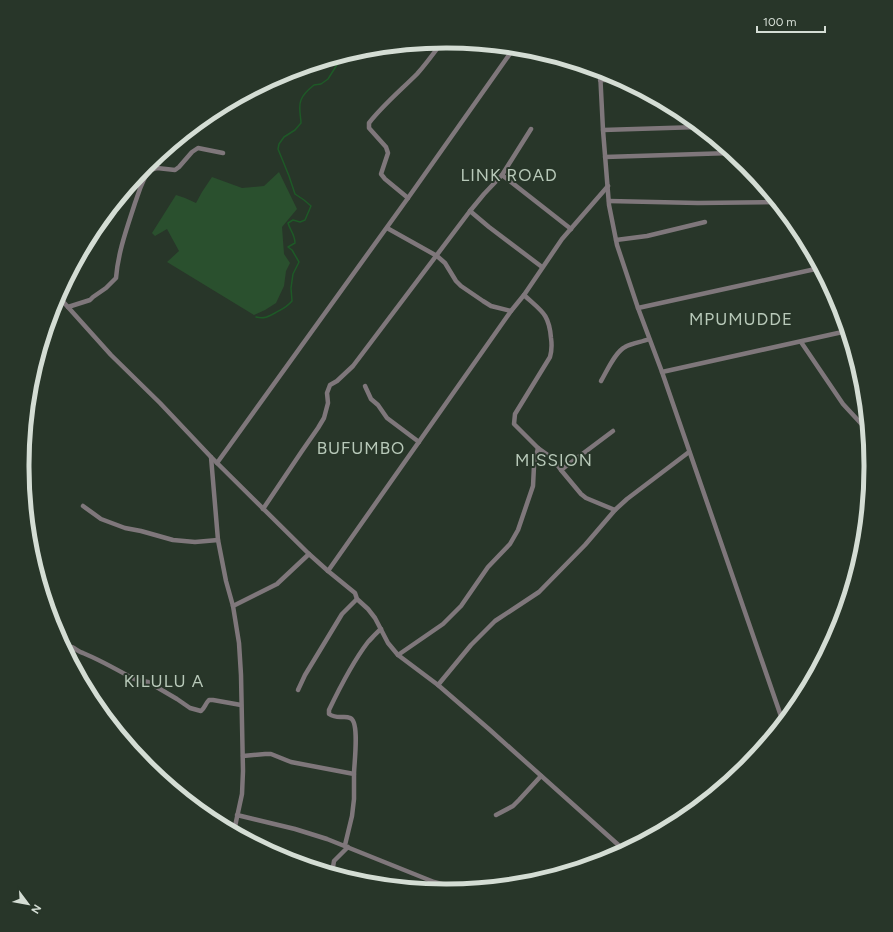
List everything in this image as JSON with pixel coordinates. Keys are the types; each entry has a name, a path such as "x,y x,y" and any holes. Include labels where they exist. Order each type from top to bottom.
{"street":[{"path":"408,198 381,174 388,153 386,147 369,128 369,124 394,96 418,73 437,48"},
{"path":"217,463 387,228 510,54"},
{"path":"606,80 600,80 603,130 609,201 616,240 638,308 662,372 781,716"},
{"path":"603,130 690,127"},
{"path":"263,509 324,418 328,404 327,393 330,385 338,382 353,366 470,211 502,175 532,129"},
{"path":"153,169 158,168 175,170 195,149 198,148 223,153"},
{"path":"605,157 723,153"},
{"path":"502,175 571,229"},
{"path":"68,307 90,300 116,278 117,265 127,227 144,179"},
{"path":"328,571 524,295 562,239 608,186"},
{"path":"609,201 698,203 770,202"},
{"path":"470,211 542,267"},
{"path":"616,240 647,236 705,222"},
{"path":"387,228 437,256 445,263 456,281 461,286 490,306 511,312"},
{"path":"638,308 815,269"},
{"path":"524,295 543,312 548,320 552,350 550,357 514,414 514,424 538,448 552,458 581,494 586,498 615,510"},
{"path":"63,301 111,355 159,401 210,457 309,554 355,593 357,599 375,618 388,643 398,655 438,685 619,846"},
{"path":"662,372 842,332"},
{"path":"601,381 620,350 649,339"},
{"path":"801,342 843,404 861,424"},
{"path":"365,386 371,398 387,418 419,442"},
{"path":"561,470 613,431"},
{"path":"398,655 443,624 461,606 488,567 510,544 518,530 533,486 534,466 538,448"},
{"path":"438,685 472,645 495,621 539,592 585,545 615,510 627,499 689,452"},
{"path":"210,457 218,540 226,581 233,606 239,643 243,756 242,794 235,826"},
{"path":"83,506 101,519 125,528 173,540 195,542 218,540"},
{"path":"233,606 277,584 309,554"},
{"path":"298,690 305,675 342,614 357,599"},
{"path":"333,867 334,861 346,846 352,816 356,740 353,719 331,716 329,714 329,710 343,681 362,650 381,629"},
{"path":"72,647 137,680 153,684 190,708 200,711 204,709 209,700 241,705"},
{"path":"243,756 271,754 291,762 354,774"},
{"path":"496,815 513,806 541,776"},
{"path":"237,815 295,829 328,839 441,884"}],"green space":[{"path":"279,172 297,209 282,227 284,254 290,263 286,271 284,286 276,303 254,315 167,262 179,251 167,229 155,236 152,233 176,195 196,203 212,177 242,188 264,186"}],"waterway":[{"path":"256,317 264,318 270,316 286,307 292,301 291,288 293,274 299,262 292,250 288,247 295,243 288,223 293,220 300,222 305,220 311,206 295,194 278,149 279,144 284,137 295,130 301,123 300,103 306,92 314,85 321,84 328,79 338,63"}],"district":[{"name":"LINK ROAD","path":"509,175"},
{"name":"MPUMUDDE","path":"741,319"},
{"name":"BUFUMBO","path":"361,448"},
{"name":"MISSION","path":"554,460"},
{"name":"KILULU A","path":"164,681"}]}
